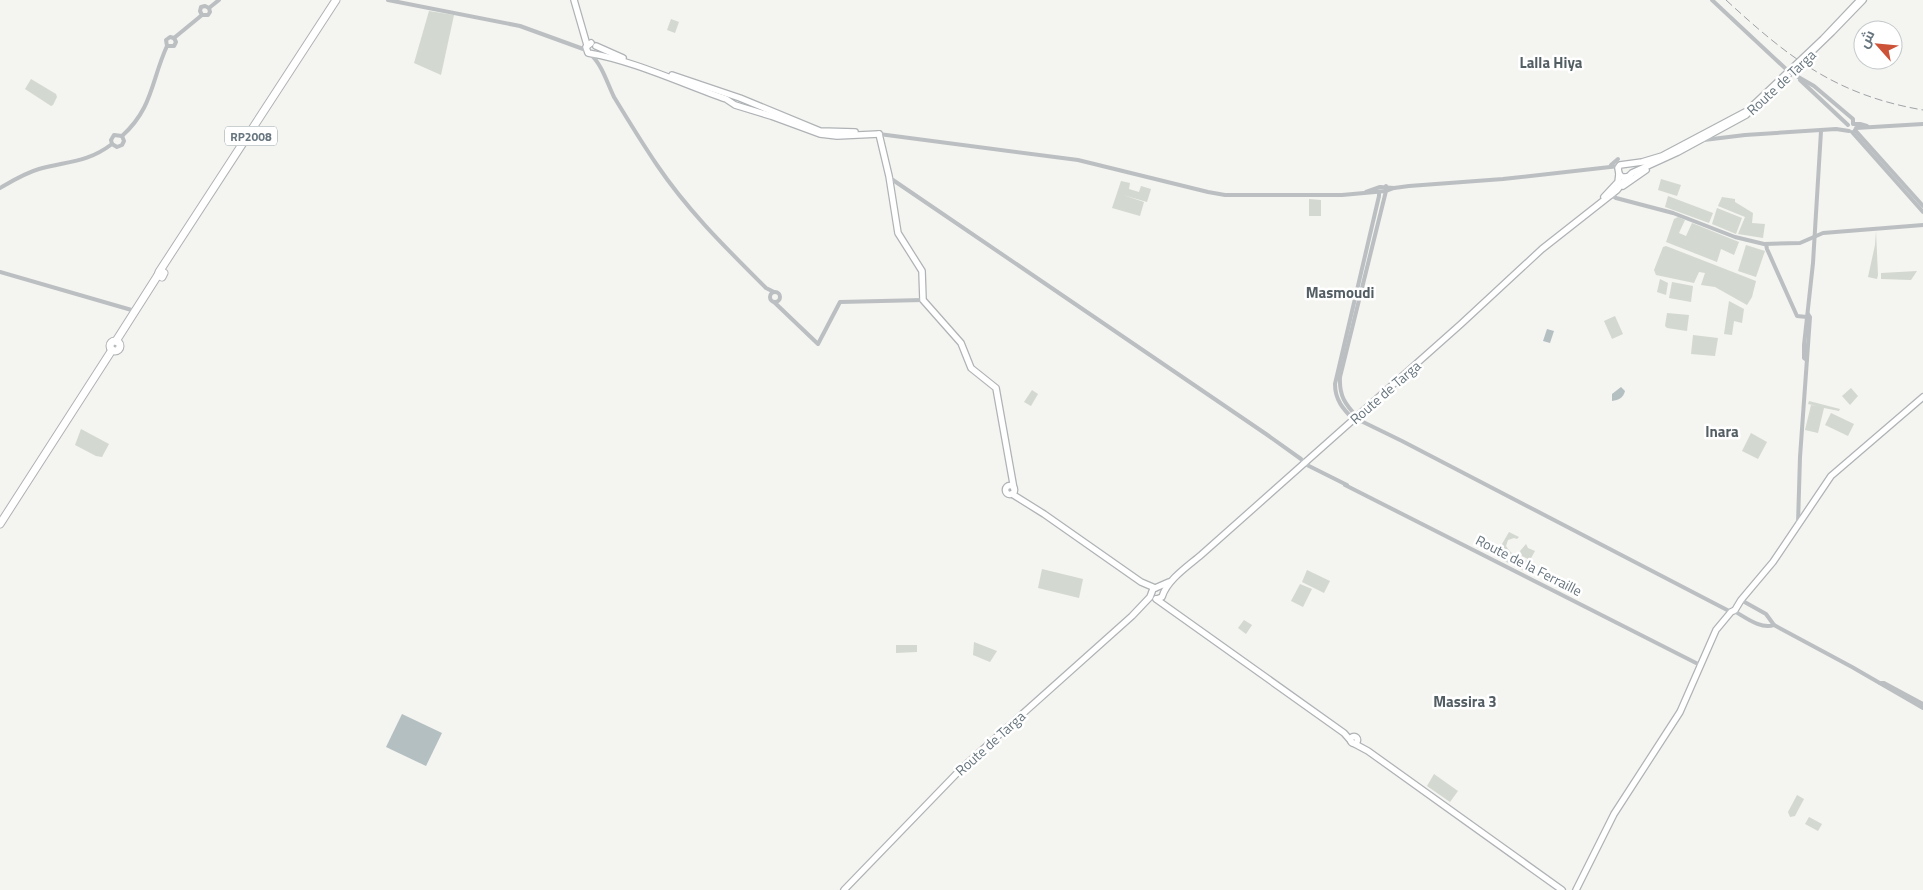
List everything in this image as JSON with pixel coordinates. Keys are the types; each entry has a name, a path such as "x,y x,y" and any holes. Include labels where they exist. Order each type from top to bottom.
{"highway":[{"name":"RP2008","path":"117,341 157,282 336,0"},
{"name":"RP2008","path":"117,341 340,0"},
{"name":"RP2008","path":"0,524 107,358 113,351 120,348 117,341"}],"main road":[{"path":"574,0 590,49 731,99 825,135 879,134 889,176 898,232 922,271 923,300 961,343 971,368 996,388 1012,475 1012,490 1141,582 1172,609 1562,890"},
{"name":"Route de Targa","path":"844,890 962,768 1144,605 1155,593 1174,579 1304,463 1357,419 1542,249 1617,190 1629,175 1699,141 1749,113 1853,12 1861,0"},
{"name":"Route de Targa","path":"1629,164 1652,160 1662,156 1747,111 1861,0"},
{"path":"1624,163 1629,164 1632,168 1629,175 1622,177 1619,167 1624,163"},
{"path":"1617,190 1652,165"},
{"name":"Route de Targa","path":"1610,194 1618,182 1619,167"},
{"path":"1555,884 1572,890 1616,810 1678,716 1714,635 1733,611 1737,601 1741,600 1773,562 1832,476 1923,397"},
{"name":"Route de Targa","path":"1155,593 1160,598 1174,579"},
{"path":"1163,594 1172,609"}],"street":[{"path":"209,8 219,0"},
{"path":"388,0 523,27 590,49 633,128 672,188 691,211 766,288 770,300 818,344 840,302 923,300"},
{"path":"1712,0 1786,69 1814,86 1923,206"},
{"path":"202,15 201,7 209,8"},
{"path":"122,136 142,114 168,46 165,43 167,38 174,38 202,15 208,15 210,12 209,8"},
{"path":"168,46 174,46 176,42 174,38"},
{"path":"1795,75 1848,125 1854,128 1923,212"},
{"path":"1842,127 1844,121"},
{"path":"1699,141 1861,126 1923,124"},
{"path":"1836,129 1848,125"},
{"path":"1854,128 1861,126"},
{"path":"1722,129 1722,133 1726,138"},
{"path":"1798,526 1808,316 1821,131"},
{"path":"879,134 1086,161 1217,194 1335,196 1394,188 1510,178 1610,166 1619,167"},
{"path":"112,144 111,140 114,135 122,136"},
{"path":"112,144 117,147 122,145 124,142 122,136"},
{"path":"0,193 0,189 15,179 37,170 95,156 112,144"},
{"path":"1604,167 1619,167"},
{"name":"Route de la Ferraille","path":"889,176 1026,272 1266,434 1304,463 1700,665"},
{"path":"1357,419 1342,398 1340,377 1386,189"},
{"path":"1617,190 1617,194 1621,199"},
{"path":"1376,191 1379,196 1335,384 1336,394 1341,406 1357,419 1764,627 1774,626"},
{"path":"1610,194 1621,199 1673,213 1751,242 1766,244 1800,243 1823,233 1923,226"},
{"path":"1766,244 1797,316 1808,316"},
{"path":"0,272 135,311"},
{"path":"766,288 778,293 780,308"},
{"path":"770,296 774,292"},
{"path":"774,302 779,299"},
{"path":"1741,600 1766,614 1774,626 1923,706"}],"shaded area":[{"path":"429,11 454,15 441,75 414,63"},
{"path":"671,19 679,22 675,33 667,30"},
{"path":"31,79 56,94 57,97 53,105 51,106 25,89"},
{"path":"1661,179 1681,185 1677,196 1658,190"},
{"path":"1121,181 1130,183 1129,189 1139,192 1141,186 1151,189 1147,202 1123,195 1144,202 1140,216 1112,208"},
{"path":"1668,196 1713,213 1709,223 1665,207"},
{"path":"1722,197 1735,199 1735,202 1753,213 1752,223 1765,224 1763,238 1738,234 1745,217 1718,206"},
{"path":"1309,199 1321,200 1321,216 1309,216"},
{"path":"1717,208 1742,218 1736,234 1712,224"},
{"path":"1678,217 1685,220 1679,233 1686,236 1692,223 1739,242 1734,255 1721,249 1717,262 1666,242 1674,219"},
{"path":"1876,231 1878,275 1877,279 1868,277"},
{"path":"1746,245 1765,251 1756,277 1738,271"},
{"path":"1666,246 1756,281 1752,297 1747,305 1715,287 1701,285 1705,273 1699,272 1694,283 1656,275 1654,270 1663,247"},
{"path":"1917,271 1911,280 1881,279 1881,273"},
{"path":"1660,279 1668,283 1666,295 1657,292"},
{"path":"1672,282 1693,286 1691,302 1669,298"},
{"path":"1729,301 1744,309 1742,323 1734,321 1732,335 1724,334"},
{"path":"1667,313 1689,315 1687,331 1667,328 1665,326"},
{"path":"1615,316 1623,334 1612,339 1604,321"},
{"path":"1547,329 1554,331 1550,343 1543,341"},
{"path":"1693,335 1718,338 1715,356 1691,354"},
{"path":"1621,387 1625,391 1622,397 1612,401 1612,394"},
{"path":"1851,388 1858,396 1850,405 1842,396"},
{"path":"1032,390 1038,394 1031,406 1024,402"},
{"path":"1809,401 1840,409 1839,411 1824,408 1818,433 1805,430 1811,405 1817,406 1808,404"},
{"path":"1831,413 1854,424 1848,436 1825,425"},
{"path":"81,429 109,444 102,457 96,456 75,445"},
{"path":"1751,433 1767,442 1758,459 1742,451"},
{"path":"1509,532 1519,537 1508,540 1506,546 1508,549 1513,554 1529,562 1524,571 1495,556"},
{"path":"1526,544 1528,548 1535,551 1530,560 1522,556 1520,551"},
{"path":"1042,569 1083,579 1079,598 1038,588"},
{"path":"1307,570 1330,581 1324,593 1302,582"},
{"path":"1300,584 1312,589 1303,607 1291,601"},
{"path":"1244,620 1252,625 1246,634 1238,628"},
{"path":"974,642 997,651 990,662 973,655"},
{"path":"896,645 917,645 917,652 896,653"},
{"path":"402,714 442,733 426,766 386,747"},
{"path":"1434,774 1458,791 1450,802 1427,786"},
{"path":"1797,795 1804,799 1795,816 1790,817 1788,812"},
{"path":"1809,817 1822,824 1818,831 1805,824"}],"railway":[{"path":"1726,0 1771,40 1815,71 1864,95 1923,110"}],"district":[{"name":"Lalla Hiya","path":"1551,62"},
{"name":"Masmoudi","path":"1340,292"},
{"name":"Inara","path":"1722,431"},
{"name":"Massira 3","path":"1465,701"}]}
